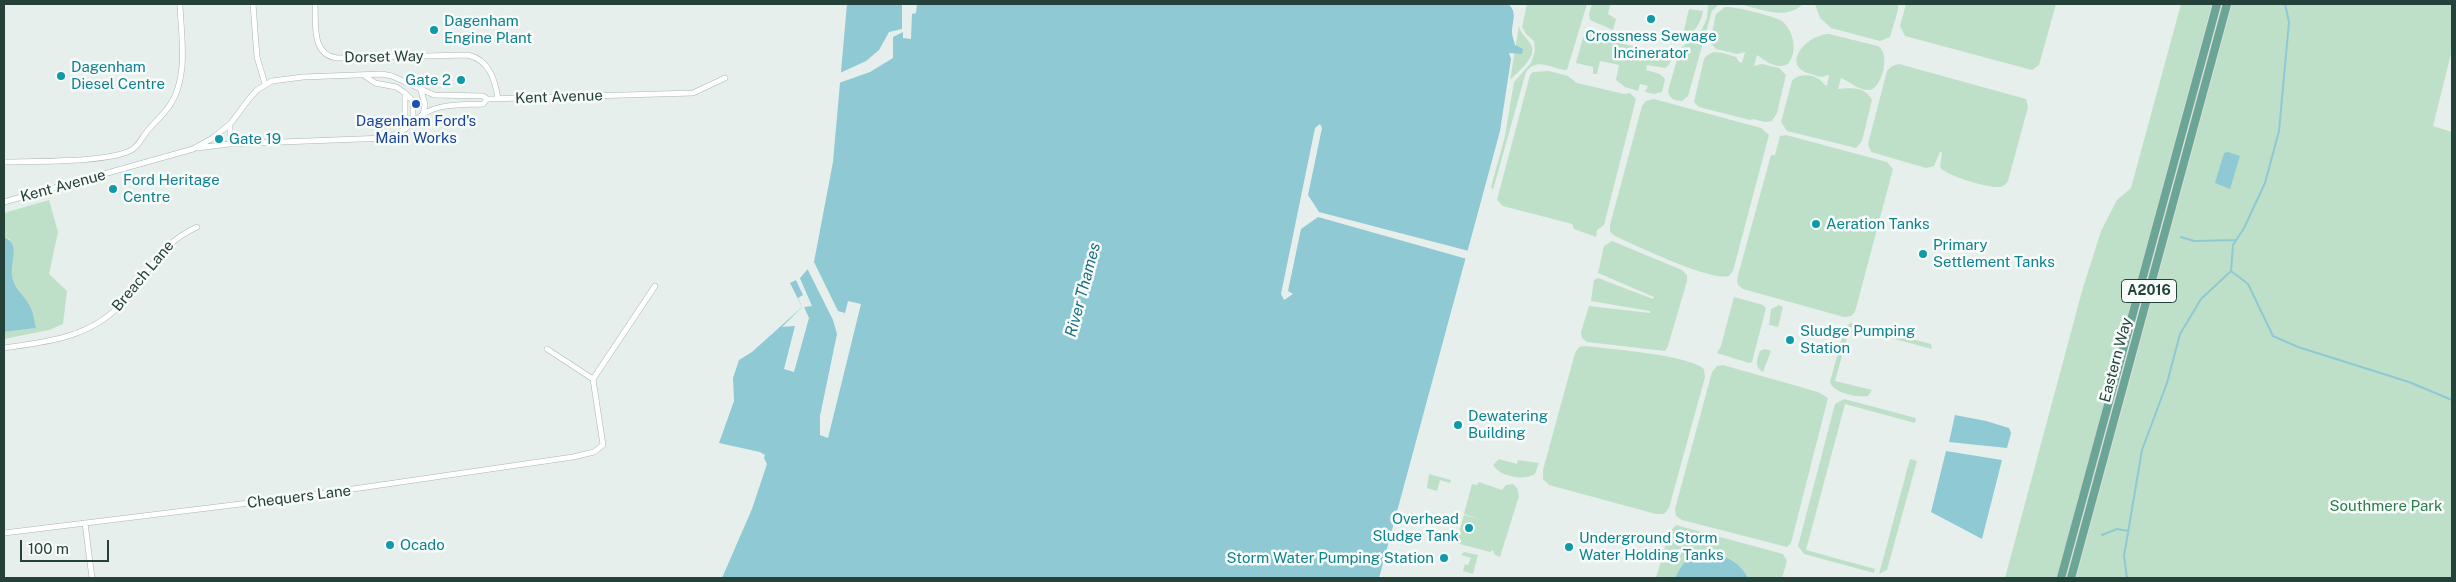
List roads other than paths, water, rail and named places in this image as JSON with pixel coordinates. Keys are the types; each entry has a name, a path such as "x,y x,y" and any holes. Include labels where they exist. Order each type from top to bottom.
{"main road":[{"name":"Eastern Way","path":"2061,578 2217,4"},
{"name":"Eastern Way","path":"2071,578 2227,4"}],"street":[{"path":"4,162 84,159 126,152 138,145 148,129 165,113 177,91 182,67 180,4"},
{"path":"253,4 257,57 265,84 277,80 303,77 362,75 375,83 396,87 412,98 413,124"},
{"name":"Dorset Way","path":"315,4 318,42 322,51 328,55 338,58 468,55 483,61 493,80 498,99"},
{"name":"Kent Avenue","path":"362,75 382,74 392,76 419,90 434,95 483,96 487,99 693,93 725,78"},
{"name":"Kent Avenue","path":"4,202 193,149 213,138 231,123 249,98 265,84"},
{"path":"419,90 424,95 423,115"},
{"path":"405,93 407,123 405,130"},
{"path":"193,149 242,144 372,139 392,136 405,130 423,115 439,107 483,104 487,99"},
{"path":"231,123 230,136 242,144"},
{"name":"Breach Lane","path":"4,348 61,339 87,329 106,318 122,304 164,248 179,235 197,227"},
{"path":"547,349 593,378 654,286"},
{"name":"Chequers Lane","path":"4,533 442,478 594,452 603,445 593,378"},
{"path":"85,522 92,578"}],"water":[{"name":"River Thames","path":"847,4 1508,4 1511,7 1514,14 1513,37 1515,45 1523,49 1522,54 1509,53 1511,59 1500,131 1379,578 722,578 752,509 767,464 764,458 765,455 760,452 719,443 734,401 733,378 739,360 752,352 802,307 790,283 800,278 814,262 833,162"},
{"path":"2228,152 2240,156 2230,189 2215,183 2224,153"},
{"path":"4,237 9,240 13,248 13,280 17,289 31,308 36,328 4,332"},
{"path":"1955,415 2009,428 2011,433 2007,448 1949,442"},
{"path":"1946,451 2002,460 1982,539 1931,512"},
{"path":"1702,549 1734,562 1748,578 1675,578 1685,561"}],"waterway":[{"path":"2127,578 2124,556 2142,450 2167,383 2180,334 2201,299 2231,271 2233,245 2244,228 2265,183 2279,131 2289,22 2285,4"},
{"path":"2181,237 2194,241 2236,240"},
{"path":"2231,271 2248,284 2273,336 2298,347 2409,382 2452,400"},
{"path":"2102,535 2117,529 2128,531"}],"place":[{"name":"Crossness Sewage Incinerator","path":"1651,19"},
{"name":"Dagenham Engine Plant","path":"434,30"},
{"name":"Dagenham Diesel Centre","path":"61,76"},
{"name":"Gate 2","path":"461,80"},
{"name":"Dagenham Ford's Main Works","path":"416,104"},
{"name":"Gate 19","path":"219,139"},
{"name":"Ford Heritage Centre","path":"113,189"},
{"name":"Aeration Tanks","path":"1816,224"},
{"name":"Primary Settlement Tanks","path":"1923,254"},
{"name":"Sludge Pumping Station","path":"1790,340"},
{"name":"Dewatering Building","path":"1458,425"},
{"name":"Overhead Sludge Tank","path":"1469,528"},
{"name":"Ocado","path":"390,545"},
{"name":"Underground Storm Water Holding Tanks","path":"1569,547"},
{"name":"Storm Water Pumping Station","path":"1444,558"}],"park label":[{"name":"Southmere Park","path":"2386,506"}]}
